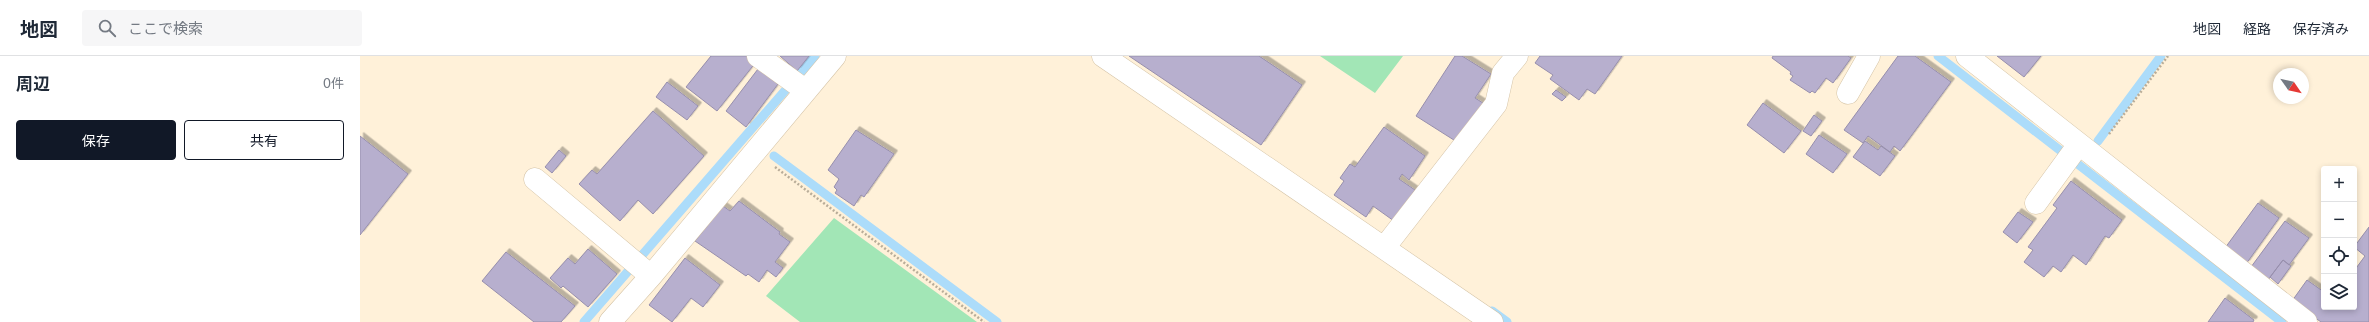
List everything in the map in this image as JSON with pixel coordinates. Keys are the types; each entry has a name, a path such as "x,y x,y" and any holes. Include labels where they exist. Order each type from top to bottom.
{"street":[{"path":"758,56 798,85"},
{"path":"610,322 640,267 754,151 798,85 835,56"},
{"path":"1103,56 1388,244 1492,322"},
{"path":"1388,244 1496,104 1503,73 1517,56"},
{"path":"1848,93 1869,56"},
{"path":"1967,56 2077,154 2295,320"},
{"path":"2036,203 2077,154"},
{"path":"535,179 640,267"}],"path":[{"path":"2077,154 2168,56"},
{"path":"754,151 984,322"}],"green space":[{"path":"1320,56 1403,56 1375,93"},
{"path":"834,218 977,322 800,322 766,296"}],"building":[{"path":"711,56 748,56 756,62 717,111 686,87"},
{"path":"780,56 809,56 797,71"},
{"path":"1129,56 1259,56 1302,85 1261,145"},
{"path":"1455,56 1462,56 1491,74 1475,98 1483,103 1457,142 1416,116"},
{"path":"1540,56 1622,56 1595,94 1587,89 1579,100 1550,79 1553,75 1535,63"},
{"path":"1773,56 1848,56 1851,58 1833,83 1826,78 1815,93 1812,91 1810,93 1790,80 1793,76 1790,74 1791,72 1772,58"},
{"path":"1898,56 1915,56 1951,82 1900,151 1894,146 1890,152 1868,136 1863,143 1844,130"},
{"path":"1997,56 2041,56 2024,77"},
{"path":"758,69 778,84 746,127 726,111"},
{"path":"667,82 698,106 687,120 656,97"},
{"path":"1556,90 1566,97 1562,101 1552,94"},
{"path":"1763,103 1801,131 1784,153 1747,125"},
{"path":"653,111 704,156 653,214 638,200 620,221 579,184 592,170 597,174"},
{"path":"1814,115 1822,121 1811,136 1803,131"},
{"path":"1384,127 1425,156 1409,180 1402,174 1399,179 1415,190 1394,221 1373,206 1366,217 1334,195 1344,181 1340,178 1350,164 1355,167"},
{"path":"856,130 894,154 864,197 861,195 854,206 835,193 837,190 834,187 839,179 828,170"},
{"path":"1819,135 1847,154 1833,173 1806,154"},
{"path":"360,136 408,174 360,235"},
{"path":"1865,141 1878,150 1881,146 1895,156 1880,176 1853,157"},
{"path":"559,150 566,156 552,173 545,167"},
{"path":"2071,181 2122,220 2109,238 2105,236 2086,265 2073,255 2061,272 2053,266 2044,277 2024,262 2033,250 2028,247 2057,208 2053,205"},
{"path":"739,201 780,232 779,234 790,242 775,262 783,268 776,277 767,270 759,282 748,274 746,276 695,241 723,206 730,211"},
{"path":"2258,203 2279,218 2246,264 2225,248"},
{"path":"2018,212 2033,222 2017,243 2003,232"},
{"path":"2285,221 2309,238 2289,265 2283,260 2268,280 2251,267"},
{"path":"2369,227 2369,322 2321,322 2292,301 2307,280 2321,290 2321,310 2357,310 2357,267 2365,256 2357,249 2357,243"},
{"path":"588,249 617,274 588,307 563,286 561,288 550,278 568,258 575,264"},
{"path":"506,252 575,306 561,322 534,322 482,281"},
{"path":"685,258 720,285 703,307 691,298 672,322 649,305"},
{"path":"2283,260 2291,266 2278,284 2270,277"},
{"path":"2225,298 2254,320 2253,322 2208,322"}],"waterway":[{"path":"584,322 815,56"},
{"path":"1938,56 2282,322"},
{"path":"2098,141 2161,56"},
{"path":"774,156 997,322"},
{"path":"1492,311 1507,322"}]}
